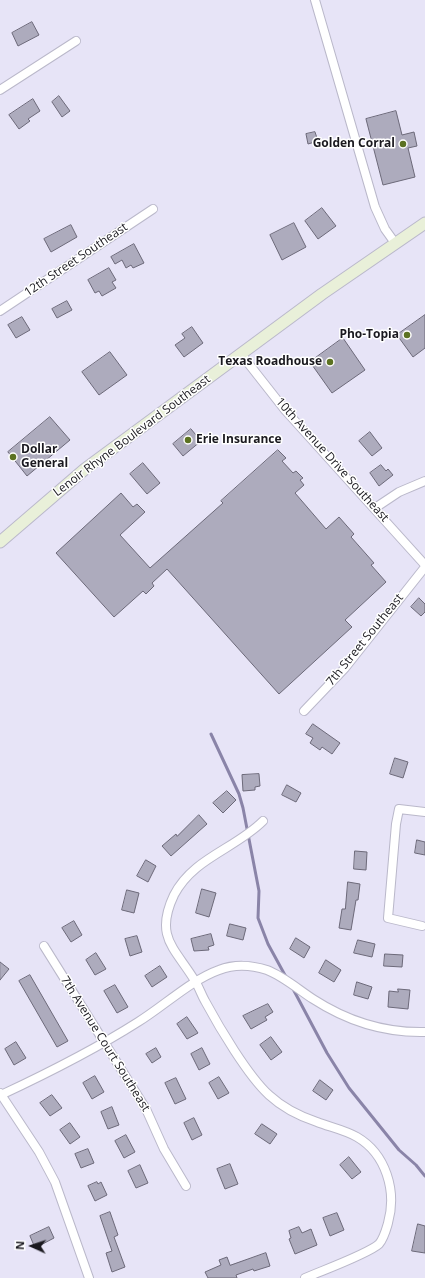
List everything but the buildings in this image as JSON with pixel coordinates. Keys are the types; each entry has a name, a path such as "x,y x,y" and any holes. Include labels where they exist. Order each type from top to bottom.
{"main road":[{"name":"Lenoir Rhyne Boulevard Southeast","path":"0,542 85,469 241,354 425,223"}],"street":[{"path":"315,0 375,207 385,229 395,243"},
{"path":"0,90 76,41"},
{"name":"12th Street Southeast","path":"0,311 153,209"},
{"name":"10th Avenue Drive Southeast","path":"241,354 285,410 375,508 425,566"},
{"path":"375,508 399,492 425,481"},
{"name":"7th Street Southeast","path":"304,712 345,668 425,566"},
{"path":"422,926 388,918 399,809 425,812"},
{"path":"263,821 244,838 196,868 181,882 174,897 167,920 168,941 171,948 185,965 205,1001 253,1078 268,1094 293,1113 355,1136 377,1155 383,1165 390,1191 389,1218 380,1242 372,1249 305,1278"},
{"name":"7th Avenue Court Southeast","path":"44,946 146,1109 164,1149 186,1186"},
{"path":"89,1278 55,1182 39,1152 0,1094 105,1043 208,974 221,969 238,966 254,967 275,974 328,1009 352,1020 399,1030 425,1032"}],"waterway":[{"path":"211,734 239,794 243,808 259,891 258,918 268,944 286,977"},
{"path":"292,987 327,1053 349,1088 399,1150 416,1165 425,1176"}],"place":[{"name":"Golden Corral","path":"403,144"},
{"name":"Pho-Topia","path":"407,335"},
{"name":"Texas Roadhouse","path":"330,362"},
{"name":"Erie Insurance","path":"188,440"},
{"name":"Dollar General","path":"13,457"}]}
